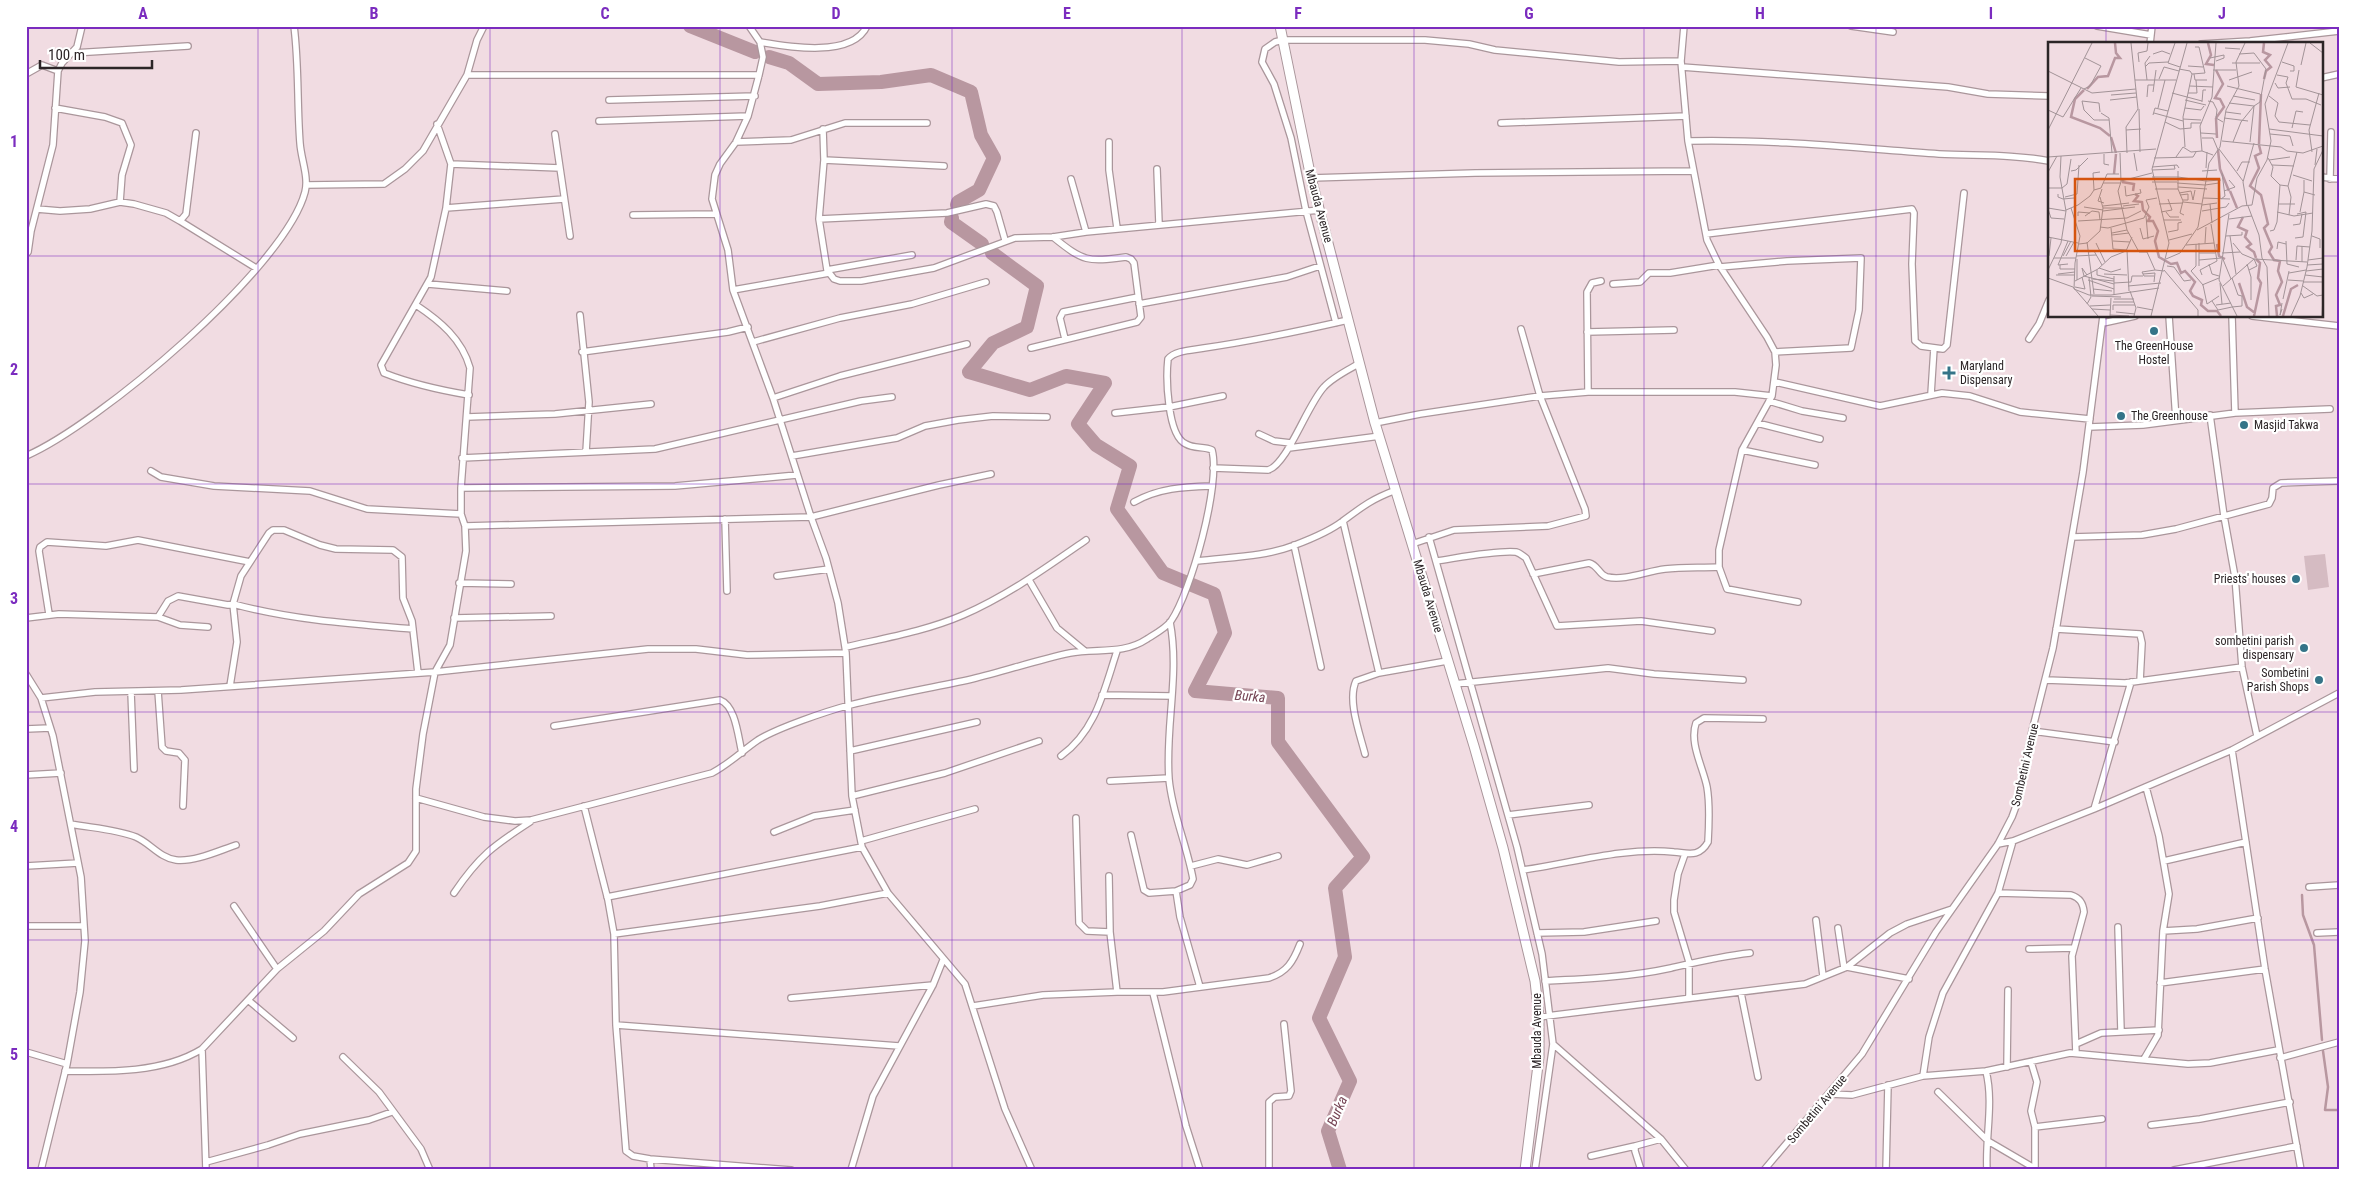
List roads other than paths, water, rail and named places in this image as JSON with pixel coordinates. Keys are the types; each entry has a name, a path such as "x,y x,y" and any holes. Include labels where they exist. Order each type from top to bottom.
{"street":[{"path":"26,254 53,145 58,71 62,63 73,53 82,26"},
{"path":"26,456 55,442 114,399 227,302 245,284 293,219 300,207 306,185 298,118 298,70 294,26"},
{"path":"306,185 380,184 389,182 420,156 467,75 484,26"},
{"path":"749,26 760,42 763,56 759,75 748,116 736,142 720,164 712,198 728,250 733,290 773,398 829,569 846,650 852,796 862,844 888,893 943,960 956,971 964,984 973,1006 1005,1109 1032,1170"},
{"path":"760,42 794,48 846,44 858,39 867,26"},
{"name":"Mbauda Avenue","path":"1280,26 1311,178 1375,423 1474,746 1512,884 1536,981 1539,1017 1539,1057 1525,1170"},
{"path":"1684,26 1681,64 1688,141 1692,171 1711,252 1775,352 1775,382 1771,399 1742,450 1719,550 1719,567 1727,589 1798,602"},
{"path":"1851,26 1893,32"},
{"path":"2097,26 2151,35"},
{"path":"2150,42 2152,26"},
{"path":"2230,42 2339,31"},
{"path":"1336,323 1306,211 1287,126 1274,84 1262,62 1265,49 1275,42 1283,40 1426,40 1469,44 1495,50 1619,62 1681,64 1936,85 1988,94 2048,96"},
{"path":"73,53 188,46"},
{"path":"26,74 42,65 58,71"},
{"path":"2322,78 2339,74"},
{"path":"467,75 759,75"},
{"path":"610,100 754,96"},
{"path":"55,108 105,117 122,124 131,145 122,175 120,202"},
{"path":"599,121 748,116"},
{"path":"1501,123 1686,116"},
{"path":"736,142 786,141 845,123 927,123"},
{"path":"437,124 451,164 446,208 428,284 381,365 381,370 384,373 427,388 469,395"},
{"path":"823,129 824,160 819,219 828,272 834,278 845,282 897,276 934,268 1005,240 1015,238 1053,238 1117,228 1320,210"},
{"path":"2330,179 2331,132"},
{"path":"180,221 186,214 196,133"},
{"path":"555,134 570,236"},
{"path":"1688,141 1781,142 1941,154 2012,155 2048,161"},
{"path":"1109,142 1110,170 1117,228"},
{"path":"824,160 944,166"},
{"path":"451,164 560,168"},
{"path":"1157,169 1159,224"},
{"path":"1311,178 1494,172 1692,171"},
{"path":"2322,178 2339,179"},
{"path":"1071,179 1086,232"},
{"path":"1706,234 1912,209 1914,214 1912,264 1914,341 1917,345 1945,348 1964,193"},
{"path":"446,208 564,199"},
{"path":"36,209 71,211 120,202 134,204 166,213 256,268"},
{"path":"819,219 947,213 986,204 994,206 1005,240"},
{"path":"633,215 716,214"},
{"path":"1030,348 1137,322 1141,317 1132,259 1126,257 1087,260 1077,256 1053,238"},
{"path":"733,290 912,255"},
{"path":"1613,284 1640,282 1649,273 1670,273 1720,266 1787,261 1861,258 1859,310 1851,348 1775,352"},
{"path":"1065,339 1060,318 1063,312 1287,277 1320,266"},
{"path":"1588,392 1587,292 1592,282 1601,281"},
{"path":"753,342 840,318 912,304 986,282"},
{"path":"428,284 507,291"},
{"path":"2029,339 2039,324 2048,302"},
{"path":"65,1071 144,1068 184,1059 202,1048 277,969 324,931 359,894 400,870 413,857 417,844 416,798 423,734 435,672 450,644 466,551 465,526 460,514 460,488 471,373 467,360 445,326 416,305"},
{"path":"580,315 588,411 586,452"},
{"path":"2103,320 2119,318"},
{"path":"2169,318 2176,420"},
{"path":"2232,318 2235,413"},
{"path":"2280,318 2339,326"},
{"path":"2315,318 2316,323"},
{"path":"416,798 484,817 515,821 531,820 701,776 720,768 760,739 801,722 848,706 1085,651 1117,651 1146,640 1170,622 1197,561 1213,468 1212,450 1185,444 1180,440 1169,407 1168,359 1174,354 1260,340 1348,320"},
{"name":"Sombetini Avenue","path":"1764,1170 1862,1054 1952,909 1998,844 2019,798 2032,731 2046,680 2056,629 2089,427 2103,320"},
{"path":"582,352 728,332 748,327"},
{"path":"1412,544 1429,537 1468,528 1548,526 1586,516 1585,509 1540,396 1520,330"},
{"path":"1587,332 1674,330"},
{"path":"773,398 840,376 967,344"},
{"path":"1931,394 1934,348"},
{"path":"1213,468 1268,470 1275,468 1290,446 1305,414 1324,386 1360,363"},
{"path":"1775,382 1882,406 1942,392 1970,396 2029,414 2090,419"},
{"path":"1375,423 1420,414 1540,396 1588,392 1735,392 1771,399 1802,411 1843,418"},
{"path":"1115,413 1169,407 1223,396"},
{"path":"462,458 655,449 861,401 892,397"},
{"path":"466,417 588,411 651,404"},
{"path":"2089,427 2143,425 2235,413 2330,409"},
{"path":"2210,415 2237,591 2242,668 2257,736"},
{"path":"792,456 897,438 924,426 958,420 993,416 1047,416"},
{"path":"1757,423 1820,439"},
{"path":"1259,434 1290,446 1380,436"},
{"path":"1742,450 1814,465"},
{"path":"151,471 161,477 214,486 310,490 367,508 460,514"},
{"path":"465,526 811,517 948,482 991,474"},
{"path":"460,488 675,486 797,475"},
{"path":"2072,537 2142,534 2176,529 2268,504 2272,498 2273,488 2281,483 2339,481"},
{"path":"1134,502 1153,492 1179,487 1211,486"},
{"path":"1197,561 1268,553 1294,545 1343,521 1359,507 1376,497 1396,490"},
{"path":"725,519 727,591"},
{"path":"1343,521 1379,673"},
{"path":"230,686 237,642 233,604 238,582 269,532 279,529 314,543 336,549 397,552 402,557 403,602 411,616 418,673"},
{"path":"1429,537 1508,815 1537,933 1553,1044 1535,1170"},
{"path":"49,614 39,552 40,547 48,542 106,546 138,540 250,562"},
{"path":"41,698 95,692 158,691 435,672 648,649 696,649 748,655 846,650 916,631 963,615 1029,580 1086,540"},
{"path":"1294,545 1321,667"},
{"path":"1436,561 1516,552 1526,558 1557,626 1641,621 1712,631"},
{"path":"1533,574 1590,563 1594,564 1604,576 1609,577 1622,577 1678,568 1719,567"},
{"path":"778,576 829,569"},
{"path":"1029,580 1057,628 1085,651"},
{"path":"459,583 511,584"},
{"path":"158,617 168,601 178,596 228,605 233,604 266,613 315,620 413,629"},
{"path":"26,618 49,614 158,617 180,624 208,627"},
{"path":"454,618 551,616"},
{"path":"1131,834 1144,890 1148,893 1176,891 1192,883 1190,866 1174,812 1169,778 1168,756 1173,660 1170,622"},
{"path":"2056,629 2140,634 2142,643 2140,681"},
{"path":"1061,756 1073,747 1084,734 1095,715 1117,651"},
{"path":"1365,754 1356,722 1352,692 1356,681 1359,678 1379,673 1447,661"},
{"path":"1454,684 1608,668 1654,674 1742,680"},
{"path":"2046,680 2131,682 2242,668"},
{"path":"26,674 29,684 41,698 61,773 78,863 84,926 83,967 67,1064 41,1170"},
{"path":"2094,809 2131,682"},
{"path":"158,691 162,747 166,751 180,752 185,760 183,806"},
{"path":"131,692 134,769"},
{"path":"1998,844 2013,841 2094,809 2232,750 2339,693"},
{"path":"1102,695 1172,696"},
{"path":"554,726 720,700 725,702 730,709 742,753"},
{"path":"1523,870 1622,854 1675,852 1694,854 1708,842 1707,789 1694,736 1696,722 1704,718 1763,719"},
{"path":"850,751 977,722"},
{"path":"26,729 50,728"},
{"path":"2032,731 2115,742"},
{"path":"852,796 945,773 1039,741"},
{"path":"2232,750 2264,969 2301,1170"},
{"path":"26,775 61,773"},
{"path":"1110,781 1169,778"},
{"path":"2144,1059 2156,1041 2159,1030 2163,931 2169,894 2164,861 2146,787"},
{"path":"584,806 607,897 614,934 616,1025 624,1147 632,1156 650,1160 790,1170"},
{"path":"1508,815 1589,806"},
{"path":"607,897 862,844 975,809"},
{"path":"774,832 814,816 855,810"},
{"path":"1076,818 1079,923 1087,932 1110,932"},
{"path":"454,893 470,870 487,851 531,820"},
{"path":"71,824 127,834 145,841 163,856 176,860 194,858 236,845"},
{"path":"1923,1076 1929,1037 1943,993 1998,893 2013,841"},
{"path":"2164,861 2246,842"},
{"path":"1685,854 1678,874 1674,912 1690,962 1689,997"},
{"path":"1190,866 1218,859 1247,865 1278,856"},
{"path":"26,866 78,863"},
{"path":"1109,876 1110,932 1116,992"},
{"path":"2309,887 2339,885"},
{"path":"1176,891 1180,917 1200,987"},
{"path":"614,934 820,906 888,893"},
{"path":"1998,893 2071,895 2077,897 2084,906 2084,912 2073,948 2072,967 2076,1053"},
{"path":"234,906 277,969"},
{"path":"1539,1017 1549,1014 1627,1007 1689,997 1741,994 1793,987 1845,967 1890,933 1907,924 1952,909"},
{"path":"2163,931 2197,929 2258,918"},
{"path":"1816,920 1823,976"},
{"path":"1537,933 1584,932 1656,921"},
{"path":"26,926 84,926"},
{"path":"2118,927 2121,1031"},
{"path":"1838,928 1845,967"},
{"path":"2317,934 2339,932"},
{"path":"973,1006 1043,995 1116,992 1153,993 1277,975 1294,961 1300,944"},
{"path":"2030,949 2073,948"},
{"path":"1545,981 1597,978 1670,968 1690,962 1750,953"},
{"path":"851,1170 873,1096 933,985 943,960"},
{"path":"1845,967 1909,979"},
{"path":"2160,983 2264,969"},
{"path":"791,998 933,985"},
{"path":"2007,1067 2008,990"},
{"path":"1153,993 1186,1126 1200,1170"},
{"path":"1741,994 1758,1077"},
{"path":"248,1000 293,1038"},
{"path":"1269,1170 1269,1102 1276,1097 1289,1096 1291,1091 1284,1024"},
{"path":"616,1025 899,1046"},
{"path":"2076,1044 2094,1034 2159,1030"},
{"path":"2280,1058 2339,1042"},
{"path":"1553,1044 1661,1140 1686,1170"},
{"path":"202,1048 206,1170"},
{"path":"1830,1094 1852,1095 1923,1076 1986,1071 2076,1053 2196,1064 2278,1050"},
{"path":"26,1052 67,1064"},
{"path":"343,1057 379,1092 421,1149 430,1170"},
{"path":"1938,1092 1988,1141 2034,1169 2035,1127 2031,1111 2037,1082 2031,1062"},
{"path":"1986,1071 1991,1106 1988,1118 1987,1170"},
{"path":"1886,1170 1888,1085"},
{"path":"2151,1125 2200,1119 2290,1102"},
{"path":"206,1162 268,1146 306,1133 356,1123 392,1112"},
{"path":"2035,1127 2102,1119"},
{"path":"1591,1156 1661,1140"},
{"path":"1635,1146 1641,1170"},
{"path":"2174,1170 2297,1146"},
{"path":"650,1160 651,1170"}],"waterway":[{"path":"690,26 755,52"},
{"path":"769,57 789,63 818,84 881,82 931,75 971,92 981,135 994,158 979,190 958,202 957,205"},
{"path":"952,218 951,222 982,244"},
{"name":"Burka","path":"992,253 1037,286 1027,327 993,343 969,372 1030,390 1066,376 1105,383 1078,424 1096,445 1130,466 1117,509 1163,573 1214,594 1225,633 1195,691 1278,698 1278,742 1363,857 1335,888 1345,957 1319,1018 1350,1081 1328,1131 1340,1170"},
{"path":"2302,895 2303,915 2314,945 2322,1040"},
{"path":"2323,1051 2328,1087 2325,1110 2339,1110"}],"place":[{"name":"The GreenHouse Hostel","path":"2154,331"},
{"name":"Maryland Dispensary","path":"1949,373"},
{"name":"The Greenhouse","path":"2121,416"},
{"name":"Masjid Takwa","path":"2244,425"},
{"name":"Priests' houses","path":"2296,579"},
{"name":"sombetini parish dispensary","path":"2304,648"},
{"name":"Sombetini Parish Shops","path":"2319,680"}]}
